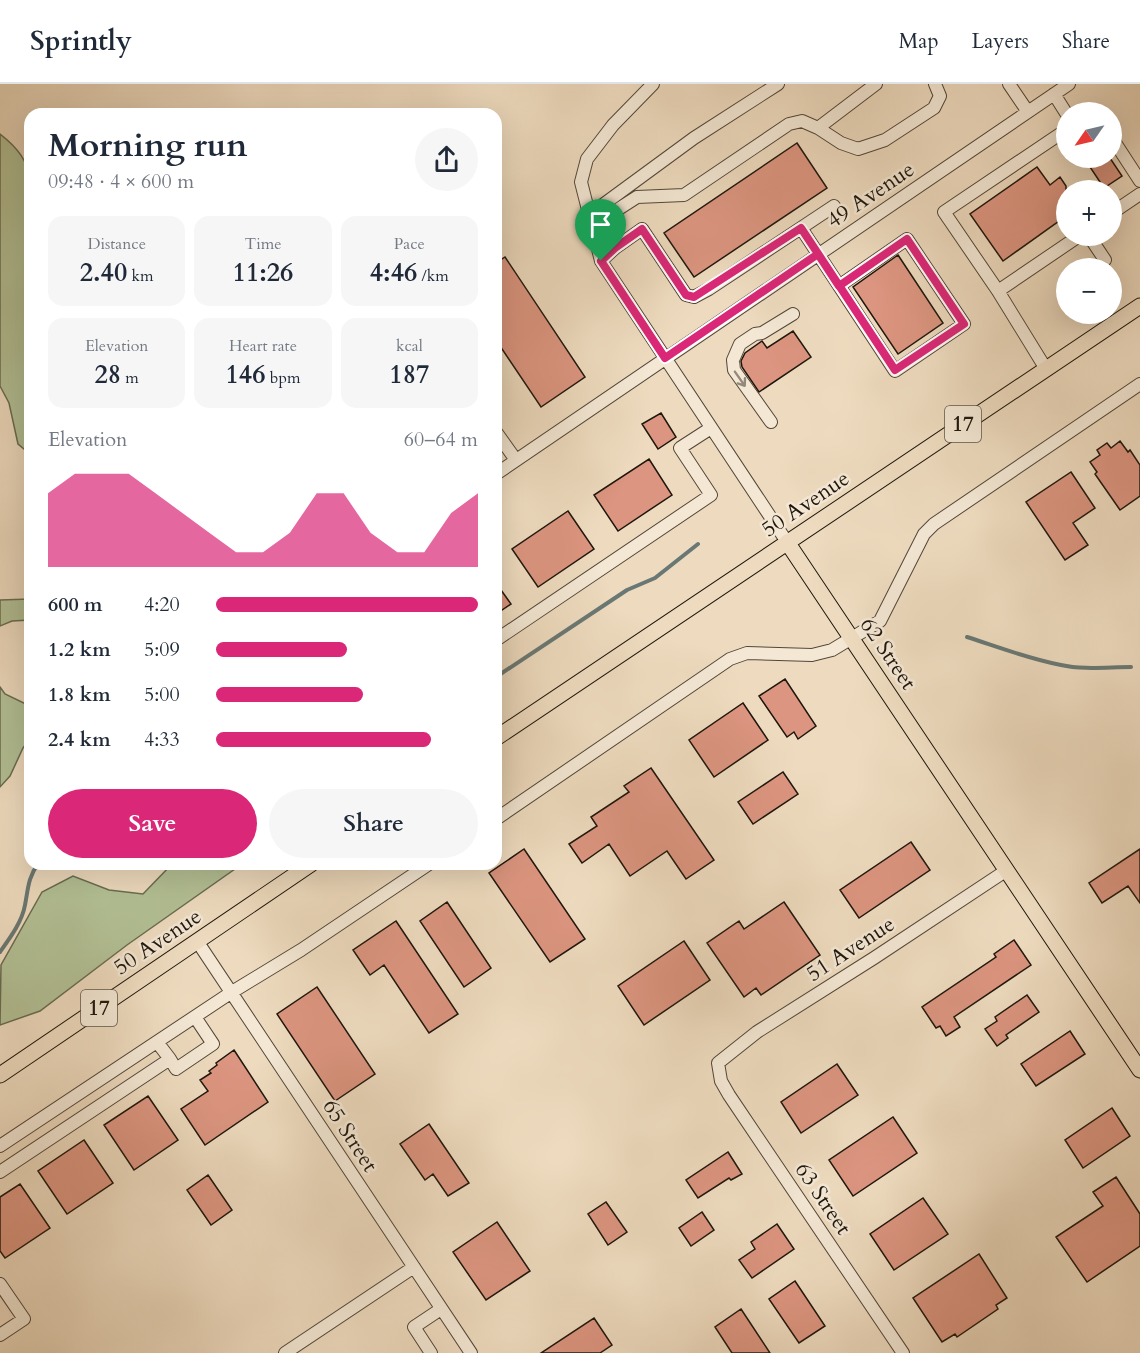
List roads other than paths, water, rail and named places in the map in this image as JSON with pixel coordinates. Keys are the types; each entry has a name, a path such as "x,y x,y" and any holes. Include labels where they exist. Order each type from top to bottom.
{"main road":[{"name":"50 Avenue","path":"502,734 1140,306"},
{"name":"62 Street","path":"787,542 1140,1070"},
{"name":"50 Avenue","path":"0,1075 302,870"}],"street":[{"name":"62 Street","path":"652,84 613,125 587,159 581,182 601,261 787,542"},
{"path":"590,221 633,192 694,138 778,84"},
{"path":"818,128 876,84"},
{"path":"633,192 684,195 789,123 802,120 841,143 858,149 885,140 934,108 940,96 935,84"},
{"path":"1009,84 1028,112"},
{"name":"49 Avenue","path":"502,470 1069,84"},
{"path":"1054,94 1059,102"},
{"path":"1046,369 998,291 944,212 1056,137"},
{"path":"1122,153 1140,181"},
{"path":"1122,206 1140,194"},
{"path":"601,261 642,229 686,295 694,297 834,206"},
{"path":"801,228 839,286 895,370 964,324 907,239 839,286"},
{"path":"998,291 1064,246"},
{"path":"771,422 734,370 733,360 740,344 793,314"},
{"path":"502,815 737,656 747,653 812,655 832,650 880,621 924,534 934,524 1140,384"},
{"path":"502,636 711,495 680,448 711,428"},
{"path":"502,440 516,460"},
{"path":"17,1161 2,1145 420,870"},
{"name":"51 Avenue","path":"718,1063 757,1032 1007,870"},
{"name":"65 Street","path":"197,941 471,1353"},
{"path":"158,1042 176,1069 213,1044 195,1017"},
{"path":"0,1172 170,1059"},
{"name":"63 Street","path":"718,1063 721,1081 729,1095 903,1353"},
{"path":"102,1079 113,1096"},
{"path":"285,1353 414,1268"},
{"path":"0,1284 24,1319 0,1335"},
{"path":"431,1353 414,1327 441,1309"}],"waterway":[{"path":"502,673 627,590 655,578 698,544"},
{"path":"967,637 1025,656 1069,667 1131,667"},
{"path":"0,952 21,918 30,879 34,870"}]}
